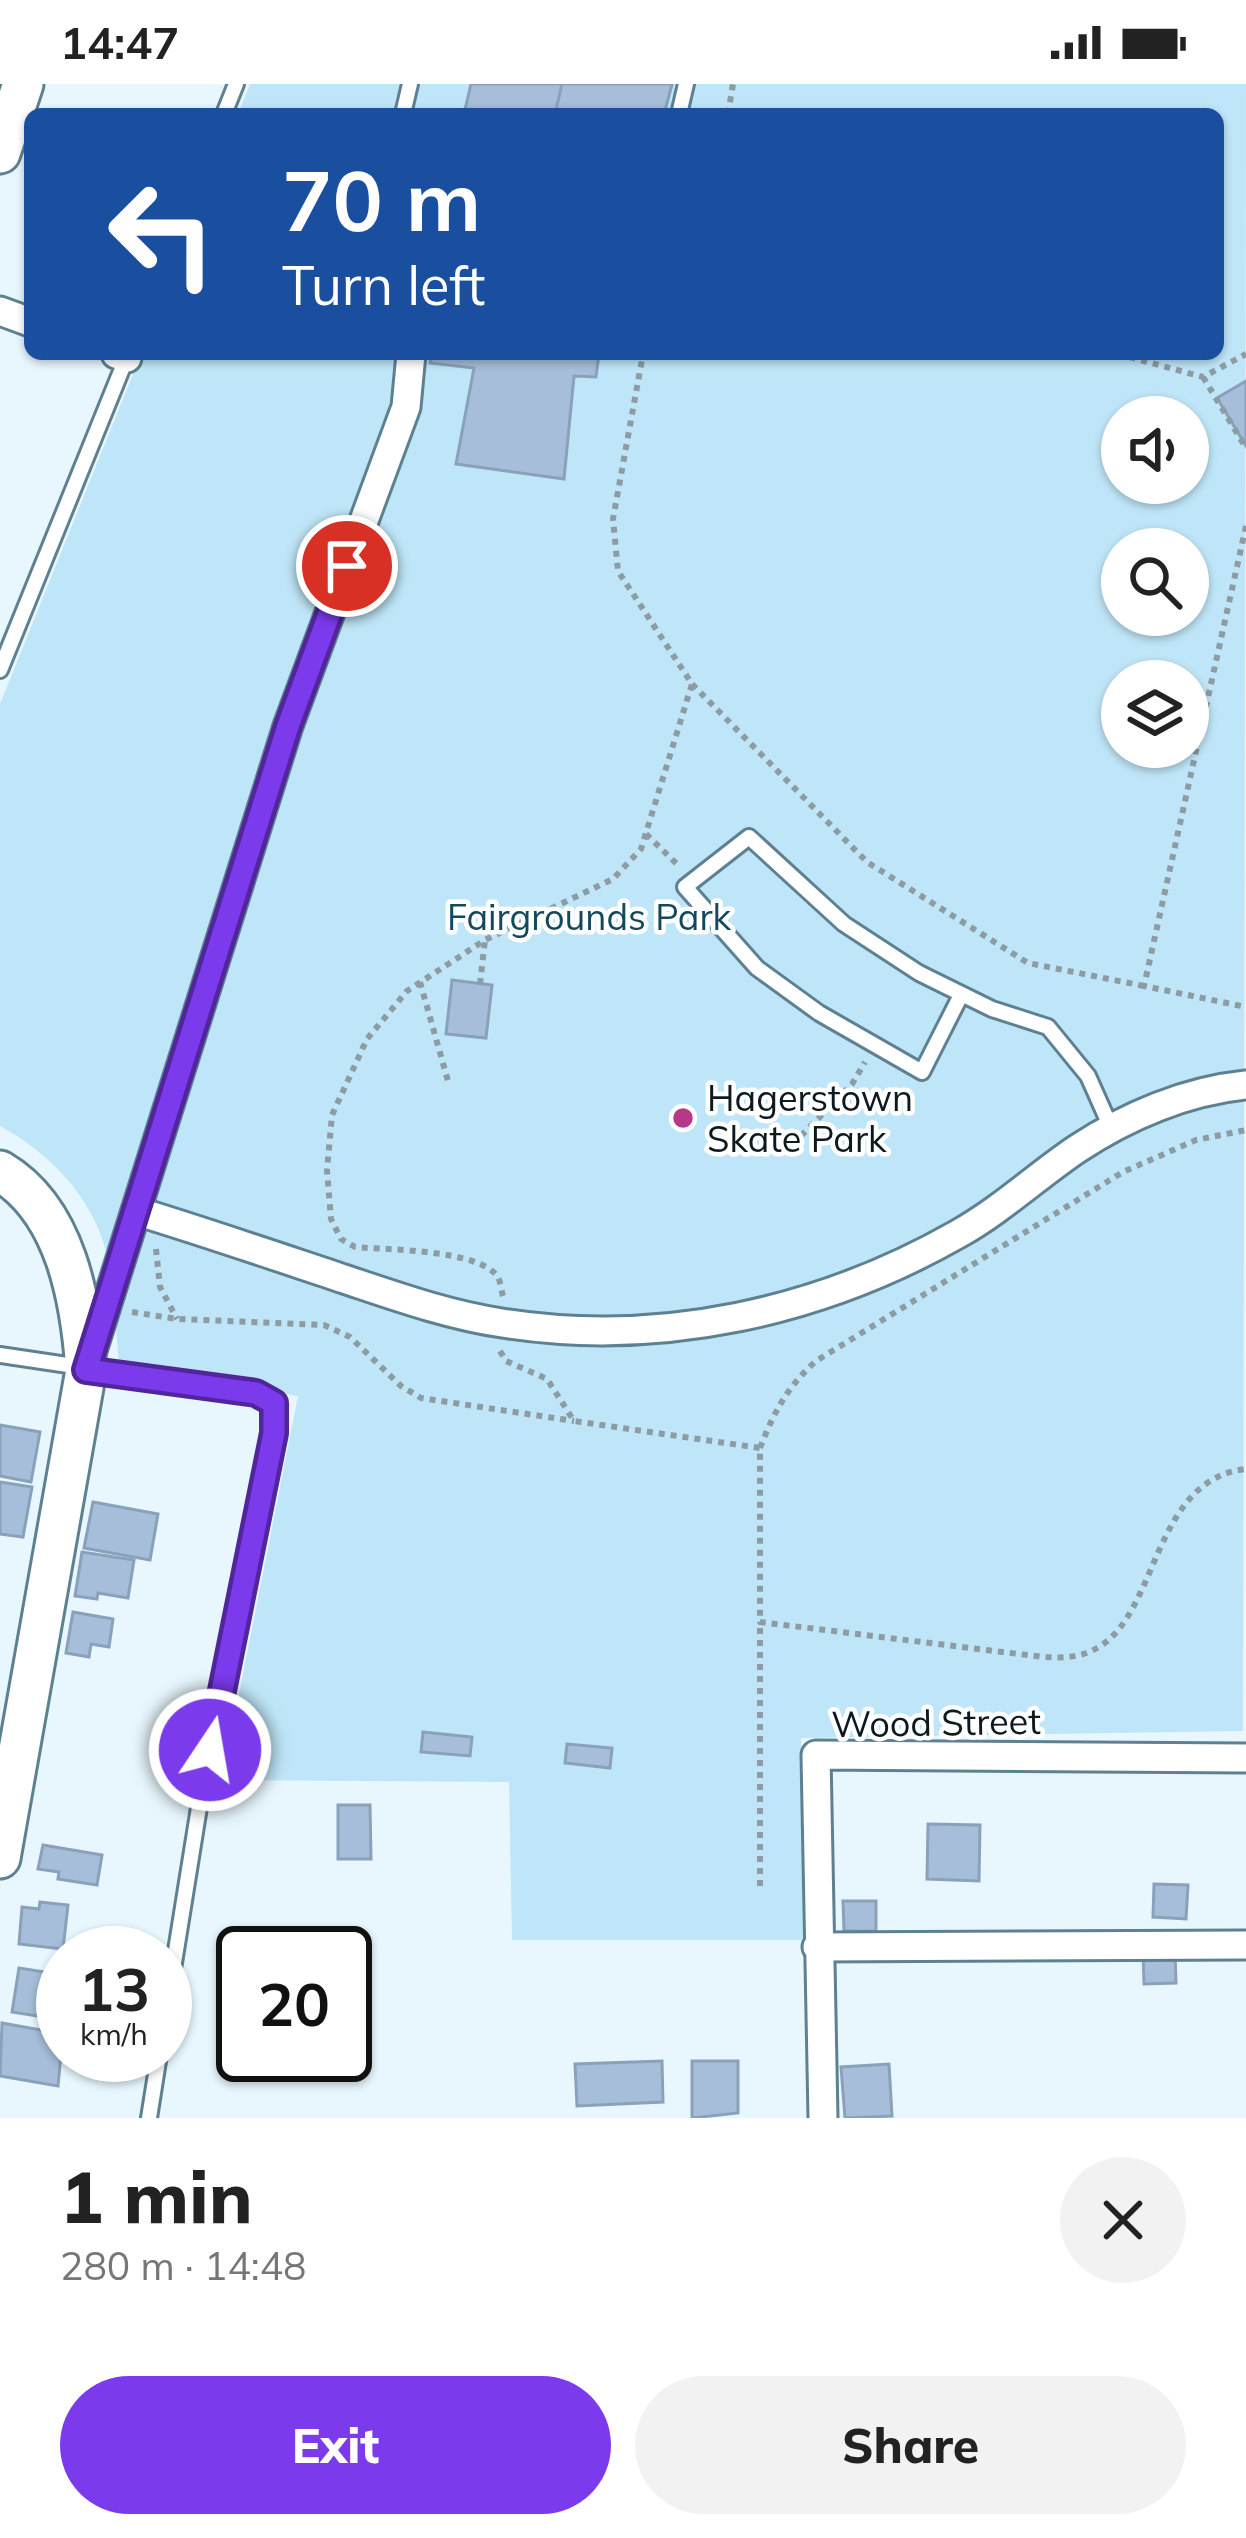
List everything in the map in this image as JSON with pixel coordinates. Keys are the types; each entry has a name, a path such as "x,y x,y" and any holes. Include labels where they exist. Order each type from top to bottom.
{"street":[{"path":"0,152 23,84"},
{"path":"0,1858 86,1370 146,1215 288,726 406,407 410,360"},
{"path":"146,1215 418,1304 500,1323 639,1330 765,1312 827,1295 900,1265 963,1231 1080,1147 1112,1130 1170,1102 1246,1085"},
{"path":"0,1171 14,1179 59,1238 82,1313 86,1370"},
{"name":"Wood Street","path":"823,2118 816,1755 1246,1757"},
{"path":"817,1947 1246,1945"}],"lane":[{"path":"0,670 122,360"},
{"path":"961,995 922,1072 819,1013 758,968 685,887 748,837 844,924 919,974 1048,1027 1088,1076 1112,1130"},
{"path":"0,1355 256,1393 267,1396 277,1412 201,1795 180,1926"},
{"path":"149,2118 155,2082"}],"path":[{"path":"1140,360 1203,377 1246,354"},
{"path":"642,360 613,519 618,571 692,684 867,862 1028,962 1246,1007"},
{"path":"1203,377 1246,448"},
{"path":"1144,986 1246,526"},
{"path":"574,1421 547,1378 506,1361 498,1349 503,1295 499,1278 482,1265 459,1257 355,1246 341,1239 331,1220 327,1170 332,1115 367,1039 407,991 485,940 613,879 641,849 692,684"},
{"path":"646,834 694,880"},
{"path":"480,984 485,940"},
{"path":"420,982 448,1082"},
{"path":"789,1136 801,1136 852,1084 876,1046"},
{"path":"760,1886 760,1448 776,1406 816,1361 1123,1172 1196,1140 1246,1130"},
{"path":"146,1215 160,1287 177,1319"},
{"path":"132,1312 177,1319 324,1325 350,1337 401,1386 421,1398 760,1448"},
{"path":"760,1622 1073,1658 1101,1647 1124,1620 1169,1532 1197,1490 1230,1471 1246,1469"}],"green space":[{"name":"Fairgrounds Park","path":"250,84 1246,84 1243,1731 801,1738 805,1940 512,1940 509,1782 222,1780 298,1396 119,1363 109,1264 90,1212 51,1163 0,1126 0,704 139,360 1224,360 1224,108 240,108"}],"building":[{"path":"471,84 672,84 666,108 465,108"},
{"path":"562,84 672,84 666,108 556,108"},
{"path":"598,360 596,377 574,376 564,479 456,464 474,368 430,363"},
{"path":"1246,381 1246,446 1217,398"},
{"path":"452,980 492,985 486,1038 446,1034"},
{"path":"0,1425 40,1432 31,1482 0,1476"},
{"path":"0,1482 32,1487 23,1537 0,1534"},
{"path":"93,1502 158,1514 150,1560 84,1548"},
{"path":"82,1552 134,1560 128,1598 98,1593 97,1599 75,1596"},
{"path":"73,1612 113,1619 109,1647 91,1644 89,1657 66,1653"},
{"path":"423,1732 472,1737 470,1756 421,1752"},
{"path":"567,1744 612,1748 610,1768 565,1763"},
{"path":"338,1805 370,1805 371,1859 338,1859"},
{"path":"928,1824 980,1825 979,1881 927,1879"},
{"path":"43,1845 102,1855 97,1885 58,1879 59,1872 38,1869"},
{"path":"1154,1884 1188,1885 1186,1919 1153,1917"},
{"path":"843,1901 876,1901 876,1931 844,1931"},
{"path":"40,1902 68,1905 66,1926 36,1926 36,1946 19,1944 22,1907 39,1909"},
{"path":"1175,1951 1176,1983 1144,1984 1143,1952"},
{"path":"19,1968 36,1971 36,2016 12,2012"},
{"path":"2,2023 36,2029 36,2082 58,2082 58,2086 0,2076"},
{"path":"662,2061 663,2102 577,2106 575,2064"},
{"path":"692,2061 738,2061 738,2113 692,2118"},
{"path":"889,2064 892,2116 845,2118 841,2067"}],"place":[{"name":"Hagerstown Skate Park","path":"683,1118"}],"route":[{"path":"210,1750 277,1412 267,1396 256,1393 86,1370 288,726 347,566"}]}
